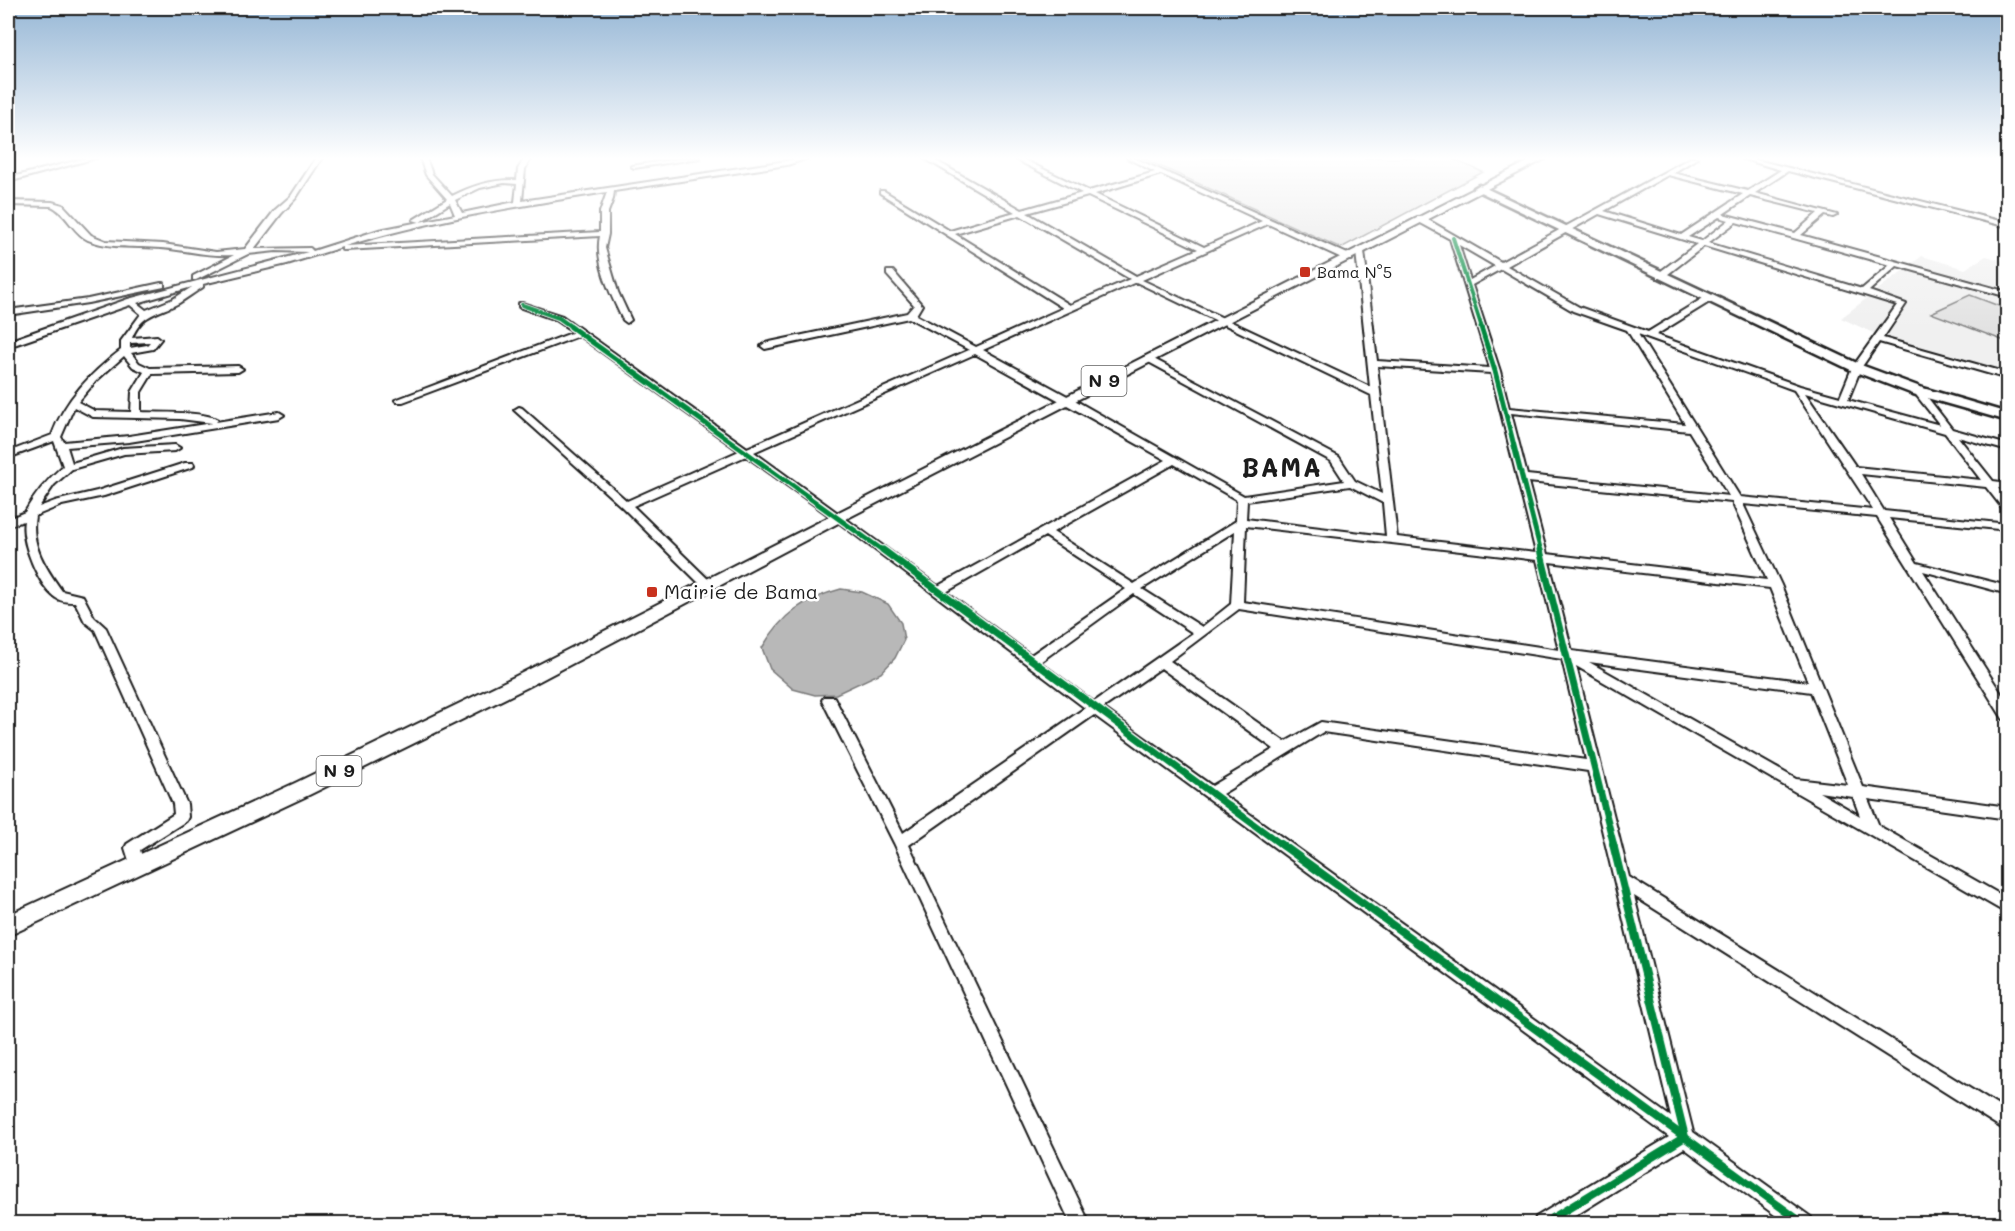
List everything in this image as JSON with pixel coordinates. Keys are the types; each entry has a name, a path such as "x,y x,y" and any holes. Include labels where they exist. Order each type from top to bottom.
{"main road":[{"name":"N 9","path":"8,926 511,687 1427,215"}],"street":[{"path":"67,215 88,237 105,243 179,248 216,254 249,250 320,251 521,237 604,234"},
{"path":"8,344 198,279 249,250 275,215"},
{"path":"402,229 424,215"},
{"path":"8,313 198,279 320,251 457,215"},
{"path":"604,215 601,248 621,312 627,320"},
{"path":"918,215 1070,309"},
{"path":"947,234 1010,215"},
{"path":"1028,215 1137,280 1375,393"},
{"path":"1132,215 1203,249"},
{"path":"1256,215 1354,254 1375,393 1392,540"},
{"path":"1537,215 1857,368 1918,391 2007,417"},
{"path":"1467,284 1593,215"},
{"path":"1610,215 1902,304 1857,368 1843,401"},
{"path":"1681,238 1715,215"},
{"path":"1722,215 2007,295"},
{"path":"1796,236 1820,215"},
{"path":"1969,215 2007,225"},
{"path":"1420,219 1576,309 1797,388 2007,448"},
{"path":"1660,276 1736,219"},
{"path":"626,505 1268,221"},
{"path":"1453,238 1495,371 1567,655 1684,1137"},
{"path":"1864,292 1895,264"},
{"path":"765,346 910,315 918,305 890,273"},
{"path":"68,467 58,441 60,421 81,389 125,346 133,326 146,313 200,287 198,279"},
{"path":"76,321 116,295"},
{"path":"1649,335 1708,299"},
{"path":"131,302 146,313"},
{"path":"522,305 559,318 838,517 1095,709 1803,1224"},
{"path":"910,315 1068,400 1242,499 1351,483"},
{"path":"1630,328 1736,499 1775,585 1873,830"},
{"path":"400,400 580,333"},
{"path":"1877,339 2007,376"},
{"path":"125,346 136,365 149,371 238,369"},
{"path":"1147,359 1335,459 1351,483 1387,501"},
{"path":"1371,363 1495,371"},
{"path":"136,416 134,399 136,386 149,371"},
{"path":"1797,388 1853,470 2007,716"},
{"path":"1918,391 2007,508"},
{"path":"73,404 93,414 238,421"},
{"path":"519,410 626,505 708,585"},
{"path":"1505,410 1692,428"},
{"path":"8,454 58,441 114,441 279,415"},
{"path":"8,523 59,503 100,494 186,463 175,448 162,416"},
{"path":"137,866 132,848 182,817 180,804 100,628 89,619 79,599 58,594 31,552 27,537 30,514 47,488 68,467 123,451 175,448"},
{"path":"938,591 1174,460"},
{"path":"1853,470 2007,486"},
{"path":"1522,478 2007,527"},
{"path":"1237,605 1242,499"},
{"path":"1032,661 1134,589 1242,522 1775,585"},
{"path":"1046,532 1202,633"},
{"path":"1912,565 2007,590"},
{"path":"901,843 1162,662 1237,605 1567,655 1816,688"},
{"path":"1567,655 2007,907"},
{"path":"1162,662 1285,749"},
{"path":"829,700 901,843 1081,1224"},
{"path":"1212,794 1321,727 1594,766"},
{"path":"1791,783 2007,813"},
{"path":"1622,881 2007,1123"},
{"path":"1543,1224 1684,1137"}],"shaded area":[{"path":"1269,215 1402,215 1341,248"},
{"path":"1922,256 1965,269 1986,256 2007,262 2007,309 1970,295 1932,313 2007,342 2007,379 1899,345 1841,318"},
{"path":"1970,295 2007,309 2007,342 1931,313"},
{"path":"841,589 862,592 888,604 901,623 904,640 895,658 881,673 836,694 815,695 793,689 770,669 762,648 777,626 795,610 815,598"}],"cycle path":[{"path":"1453,238 1495,371 1685,1137 1543,1224"},
{"path":"522,305 559,318 838,517 1095,709 1804,1224"}],"place":[{"name":"Bama N°5","path":"1305,272"},
{"name":"Mairie de Bama","path":"652,592"}],"district":[{"name":"BAMA","path":"1282,468"}]}
